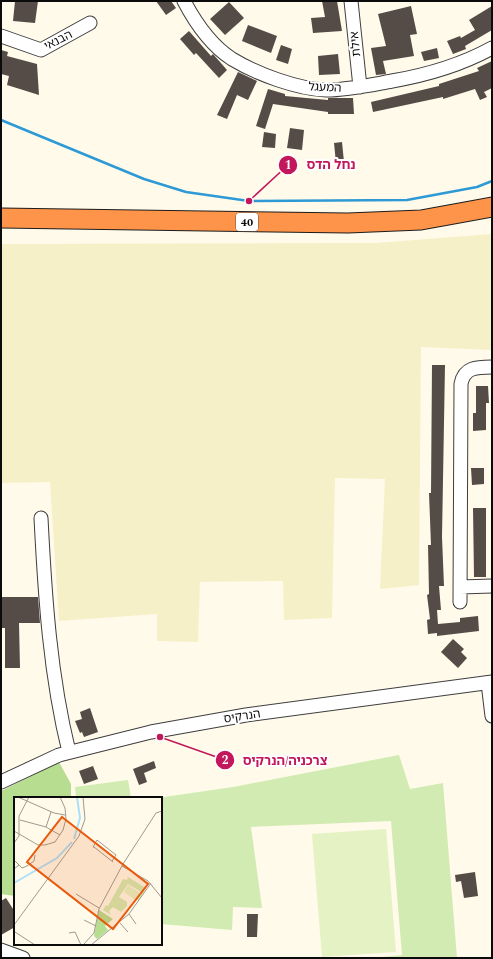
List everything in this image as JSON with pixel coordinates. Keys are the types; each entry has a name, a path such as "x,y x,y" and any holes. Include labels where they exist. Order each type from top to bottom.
{"highway":[{"name":"40","path":"1,218 348,223 421,220 492,207"},
{"name":"40","path":"1,230 386,230 457,226 492,218"}],"street":[{"name":"המעגל","path":"184,1 210,39 232,58 286,84 325,90 360,87 416,77 459,64 492,48"},
{"name":"אילת","path":"351,1 360,87"},
{"name":"הבנאי","path":"1,36 41,50 90,23"},
{"path":"460,602 461,384 462,378 470,369 475,367 492,367"},
{"path":"41,518 44,597 49,645 58,706 69,752"},
{"path":"460,587 492,586"},
{"path":"490,682 492,716"},
{"name":"הנרקיס","path":"1,782 59,755 151,732 246,715 490,682"},
{"path":"1,950 23,958"}],"shaded area":[{"path":"492,234 492,350 421,347 419,585 380,589 385,479 335,478 332,618 284,620 283,581 200,582 198,642 157,641 157,614 59,621 50,482 1,483 1,244 376,243"}],"green space":[{"path":"399,755 410,789 443,783 457,958 371,958 402,955 391,821 251,827 262,908 233,907 232,930 162,924 162,797 233,787"},
{"path":"59,762 71,784 71,797 14,797 14,896 1,894 1,791"},
{"path":"128,780 131,797 76,797 75,787"},
{"path":"386,829 396,952 322,957 312,834"}],"building":[{"path":"15,1 38,1 35,23 13,21"},
{"path":"156,1 171,1 176,8 166,15"},
{"path":"322,1 337,1 342,31 313,33 311,18 325,17"},
{"path":"229,2 244,18 225,35 210,19"},
{"path":"411,6 417,34 410,35 414,56 383,61 386,74 376,75 371,48 386,46 378,14"},
{"path":"492,6 492,30 465,46 466,49 453,54 447,41 460,36 461,38 475,30 469,20"},
{"path":"248,25 277,36 271,53 242,41"},
{"path":"189,31 211,56 213,54 227,70 219,78 196,53 194,55 180,39"},
{"path":"281,45 292,49 288,64 276,60"},
{"path":"437,48 439,58 424,61 421,52"},
{"path":"1,50 8,52 7,56 37,64 39,95 7,85 9,76 1,74"},
{"path":"338,54 340,74 319,75 318,56"},
{"path":"492,61 492,88 484,92 487,97 480,100 475,89 443,99 443,97 373,112 371,102 439,86 439,84 479,71 477,68"},
{"path":"238,72 257,81 248,100 237,95 227,119 217,115"},
{"path":"268,89 285,94 285,96 328,100 328,98 353,98 354,114 328,114 328,112 273,104 265,129 256,126"},
{"path":"290,128 304,130 302,150 287,148"},
{"path":"264,132 276,134 275,148 262,147"},
{"path":"342,142 344,162 336,163 334,143"},
{"path":"432,365 445,365 442,537 444,586 439,586 441,610 437,610 438,624 460,622 460,618 478,616 479,631 437,636 437,633 428,634 427,620 430,619 427,595 429,594 428,545 431,545 429,493 431,493"},
{"path":"476,386 488,386 489,403 486,403 486,430 473,431 473,413 476,413"},
{"path":"471,468 484,468 484,484 472,485"},
{"path":"473,508 486,508 486,577 474,577"},
{"path":"1,597 38,597 40,623 19,623 20,668 5,668 5,628 1,628"},
{"path":"453,639 464,649 461,652 467,658 458,668 441,652"},
{"path":"90,708 98,732 84,737 82,732 80,733 75,721 82,719 80,712"},
{"path":"154,761 156,768 144,773 147,782 139,785 133,769"},
{"path":"93,766 98,779 84,784 79,771"},
{"path":"475,872 478,896 464,898 461,881 456,882 455,875"},
{"path":"6,898 14,910 14,928 1,935 1,901"},
{"path":"247,914 258,914 257,937 247,937"}],"waterway":[{"path":"1,120 144,179 186,192 249,201 407,200 477,187 492,181"}],"place":[{"name":"נחל הדס","path":"249,201"},
{"name":"צרכניה/הנרקיס","path":"160,737"}]}
